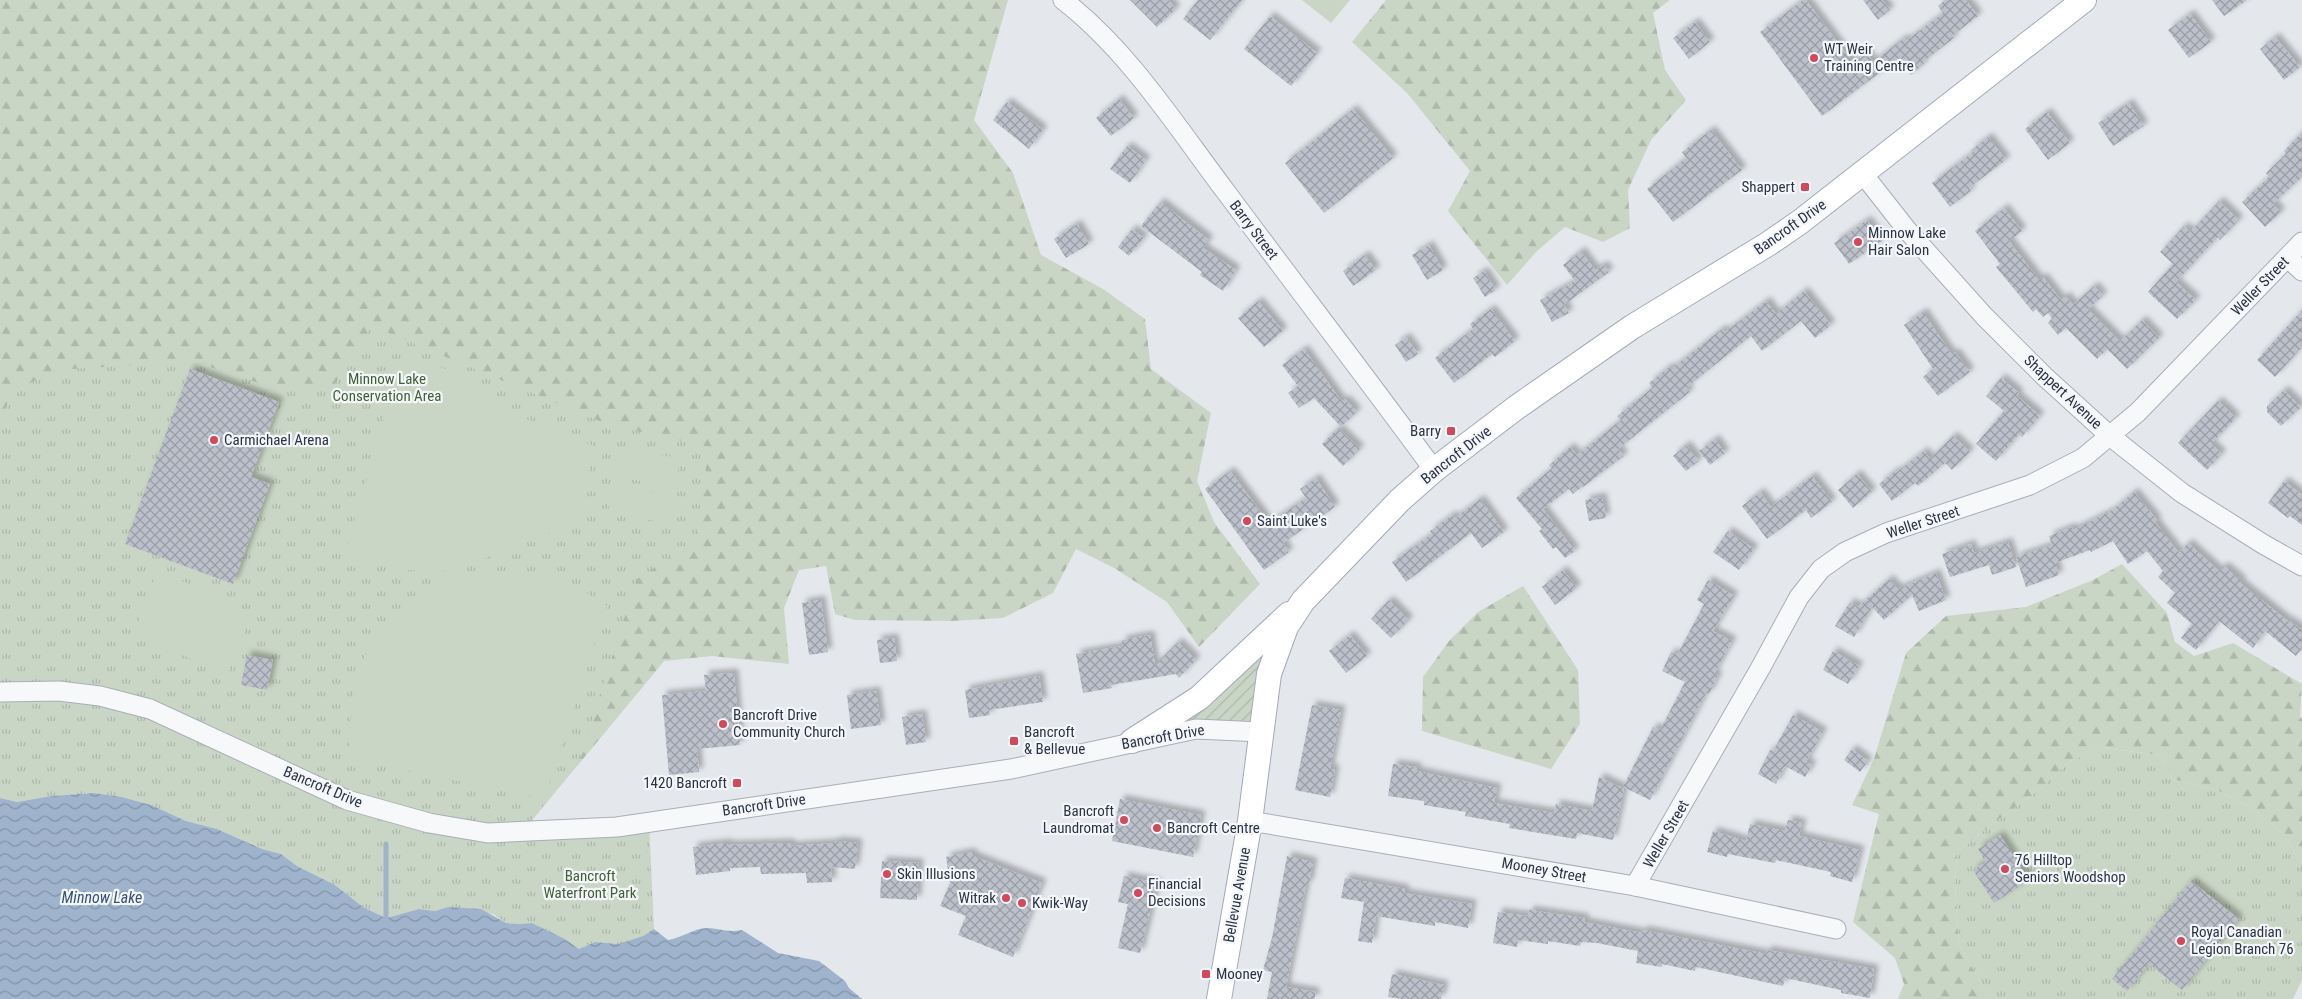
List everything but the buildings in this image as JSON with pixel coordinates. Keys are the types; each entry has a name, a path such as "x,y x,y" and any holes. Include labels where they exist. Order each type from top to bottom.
{"main road":[{"name":"Bancroft Drive","path":"1261,732 1269,674 1286,627 1303,600 1400,500 1434,470 1517,407 1617,337 1768,244 1863,174 2084,0"},
{"path":"1132,741 1198,698 1303,600"},
{"name":"Bellevue Avenue","path":"1219,999 1250,821 1261,732"}],"street":[{"name":"Barry Street","path":"1063,0 1080,13 1107,41 1162,108 1434,470"},
{"name":"Shappert Avenue","path":"1863,174 1907,230 1984,316 2044,376 2110,436 2182,493 2302,566"},
{"name":"Weller Street","path":"1635,886 1756,676 1799,596 1821,569 1845,552 1886,534 1992,499 2046,477 2083,458 2138,412 2302,242"},
{"path":"2288,258 2302,271"},
{"name":"Bancroft Drive","path":"0,692 59,691 100,696 150,709 348,800 429,823 488,833 617,827 1010,769 1132,741 1196,729 1261,732"},
{"name":"Mooney Street","path":"1250,821 1635,886 1836,929"}],"green space":[{"name":"Minnow Lake Conservation Area","path":"0,0 1021,214 664,661 524,830 649,821 654,929 643,936 618,944 595,942 579,949 565,939 532,923 506,923 493,914 448,907 435,911 419,909 386,918 363,907 335,885 297,866 281,854 262,849 217,829 186,821 151,805 122,797 94,793 51,796 17,802 0,798"},
{"name":"Minnow Lake Conservation Area","path":"0,0 1008,0 974,120 1013,173 1041,255 1103,289 1145,319 1151,369 1211,413 1197,481 1214,522 1260,584 1199,647 1167,602 1114,568 1076,549 1053,593 1003,618 951,621 855,620 835,614 826,566 799,570 784,608 789,664 712,656 664,661 577,766 637,579 695,541 709,447 609,425 372,326 331,390 298,383 277,389 186,359 151,364 56,370 15,391 0,416"},
{"path":"1302,0 1350,0 1331,23"},
{"path":"1386,0 1670,0 1653,13 1665,70 1686,100 1651,140 1628,190 1630,228 1603,242 1565,227 1536,252 1507,285 1448,211 1470,171 1407,93 1352,42"},
{"path":"425,361 454,372 472,382 487,396 491,405 594,446 580,521 486,558 443,571 402,570 378,564 345,552 398,371"},
{"path":"619,449 680,458 676,486 614,477"},
{"path":"613,486 674,495 670,523 608,514"},
{"path":"2122,564 2167,613 2175,642 2194,656 2233,643 2302,684 2300,717 2302,719 2302,865 2283,833 2253,809 2219,791 2173,779 2161,755 2103,748 2070,761 2041,788 1984,830 1957,853 1955,886 1959,945 1984,988 1998,999 1898,999 1904,984 1895,958 1853,922 1879,814 1852,805 1874,759 1906,653 1946,616 2026,607 2093,580"},
{"path":"497,571 537,572 571,583 607,606 544,799 348,758 353,699 357,677 366,655 383,630 417,598 441,583 462,576"},
{"path":"166,575 238,603 243,610 246,618 243,636 228,673 133,636 153,582 158,576"},
{"path":"1523,586 1578,670 1580,724 1551,769 1422,731 1423,677 1449,641 1478,612"},
{"path":"1301,600 1260,730 1130,740"},
{"path":"2102,748 2161,755 2173,779 2219,791 2253,809 2283,833 2302,865 2302,980 2293,999 1998,999 1984,988 1959,945 1955,886 1957,853 1984,830 2041,788 2070,761"}],"water":[{"name":"Minnow Lake","path":"94,793 122,797 151,805 186,821 217,829 262,849 281,854 297,866 335,885 363,907 386,918 419,909 435,911 448,907 481,909 506,923 532,923 565,939 579,949 595,942 618,944 643,936 654,929 668,940 702,928 731,931 742,930 778,953 819,961 845,981 849,988 862,999 0,999 0,798 17,802 51,796"}],"waterway":[{"path":"386,844 386,918"}],"place":[{"name":"WT Weir Training Centre","path":"1814,58"},
{"name":"Shappert","path":"1805,187"},
{"name":"Minnow Lake Hair Salon","path":"1858,242"},
{"name":"Barry","path":"1451,431"},
{"name":"Carmichael Arena","path":"214,440"},
{"name":"Saint Luke's","path":"1247,521"},
{"name":"Bancroft Drive Community Church","path":"723,724"},
{"name":"Bancroft & Bellevue","path":"1014,741"},
{"name":"1420 Bancroft","path":"737,783"},
{"name":"Bancroft Laundromat","path":"1124,820"},
{"name":"Bancroft Centre","path":"1157,828"},
{"name":"76 Hilltop Seniors Woodshop","path":"2005,869"},
{"name":"Skin Illusions","path":"887,874"},
{"name":"Financial Decisions","path":"1138,893"},
{"name":"Witrak","path":"1006,898"},
{"name":"Kwik-Way","path":"1022,903"},
{"name":"Royal Canadian Legion Branch 76","path":"2181,941"},
{"name":"Mooney","path":"1206,974"}],"park label":[{"name":"Bancroft Waterfront Park","path":"590,884"}]}
